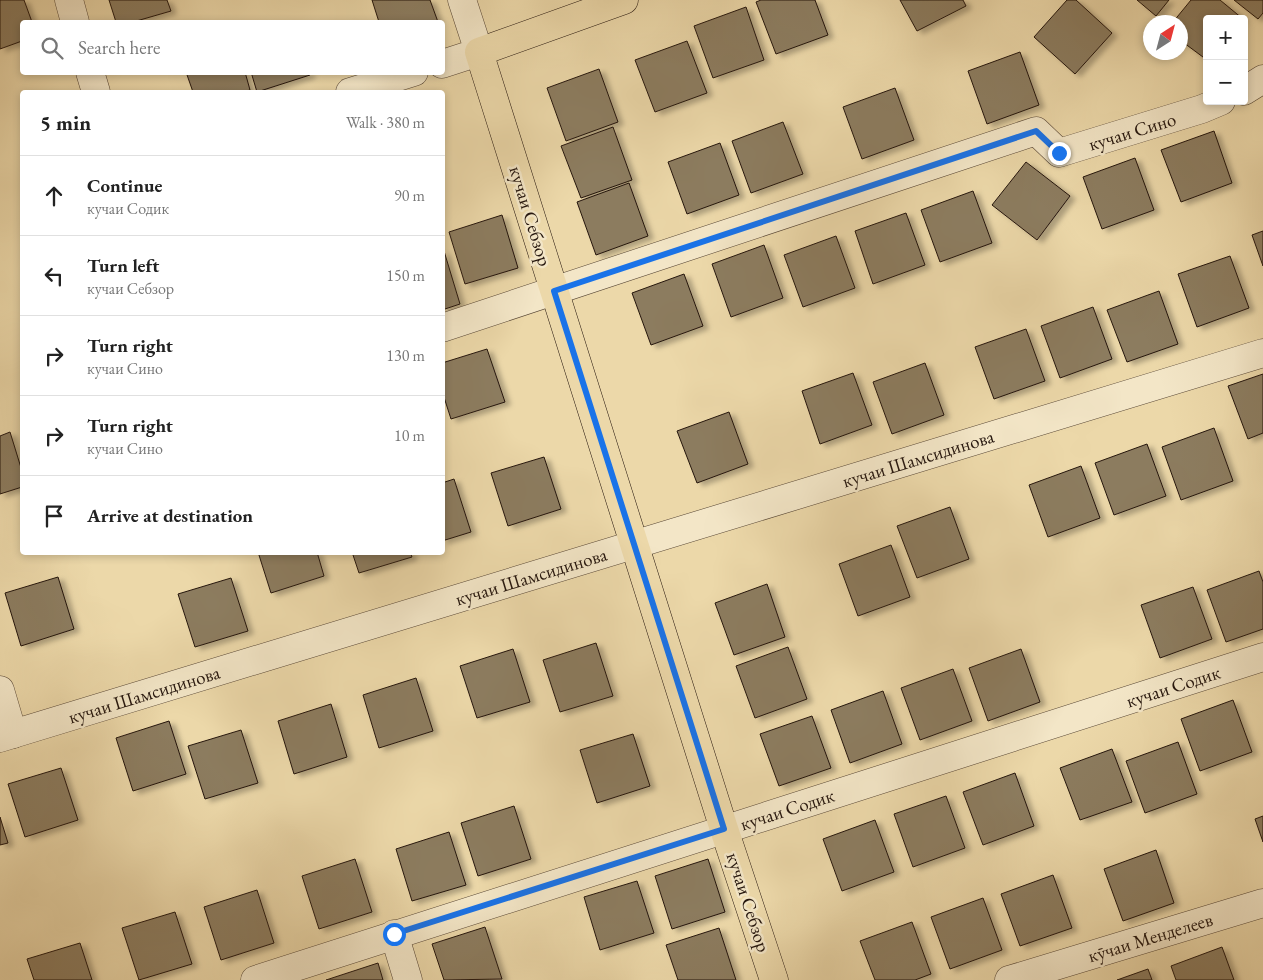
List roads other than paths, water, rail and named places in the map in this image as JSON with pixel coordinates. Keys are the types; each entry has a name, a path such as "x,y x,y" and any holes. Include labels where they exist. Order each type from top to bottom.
{"main road":[{"path":"480,52 624,0"},
{"name":"кучаи Себзор","path":"480,52 724,829 774,980"}],"street":[{"path":"69,0 75,20"},
{"path":"445,63 480,52 462,0"},
{"path":"91,75 95,90"},
{"path":"356,90 404,75"},
{"path":"1248,88 1263,79"},
{"name":"кучаи Сино","path":"445,327 1036,131 1059,153 1211,105"},
{"name":"кучаи Шамсидинова","path":"6,736 1263,352"},
{"name":"кучаи Содик","path":"255,980 1263,657"},
{"path":"0,690 6,736"},
{"name":"кӯчаи Менделеев","path":"1008,980 1263,903"},
{"path":"394,934 408,980"}]}
